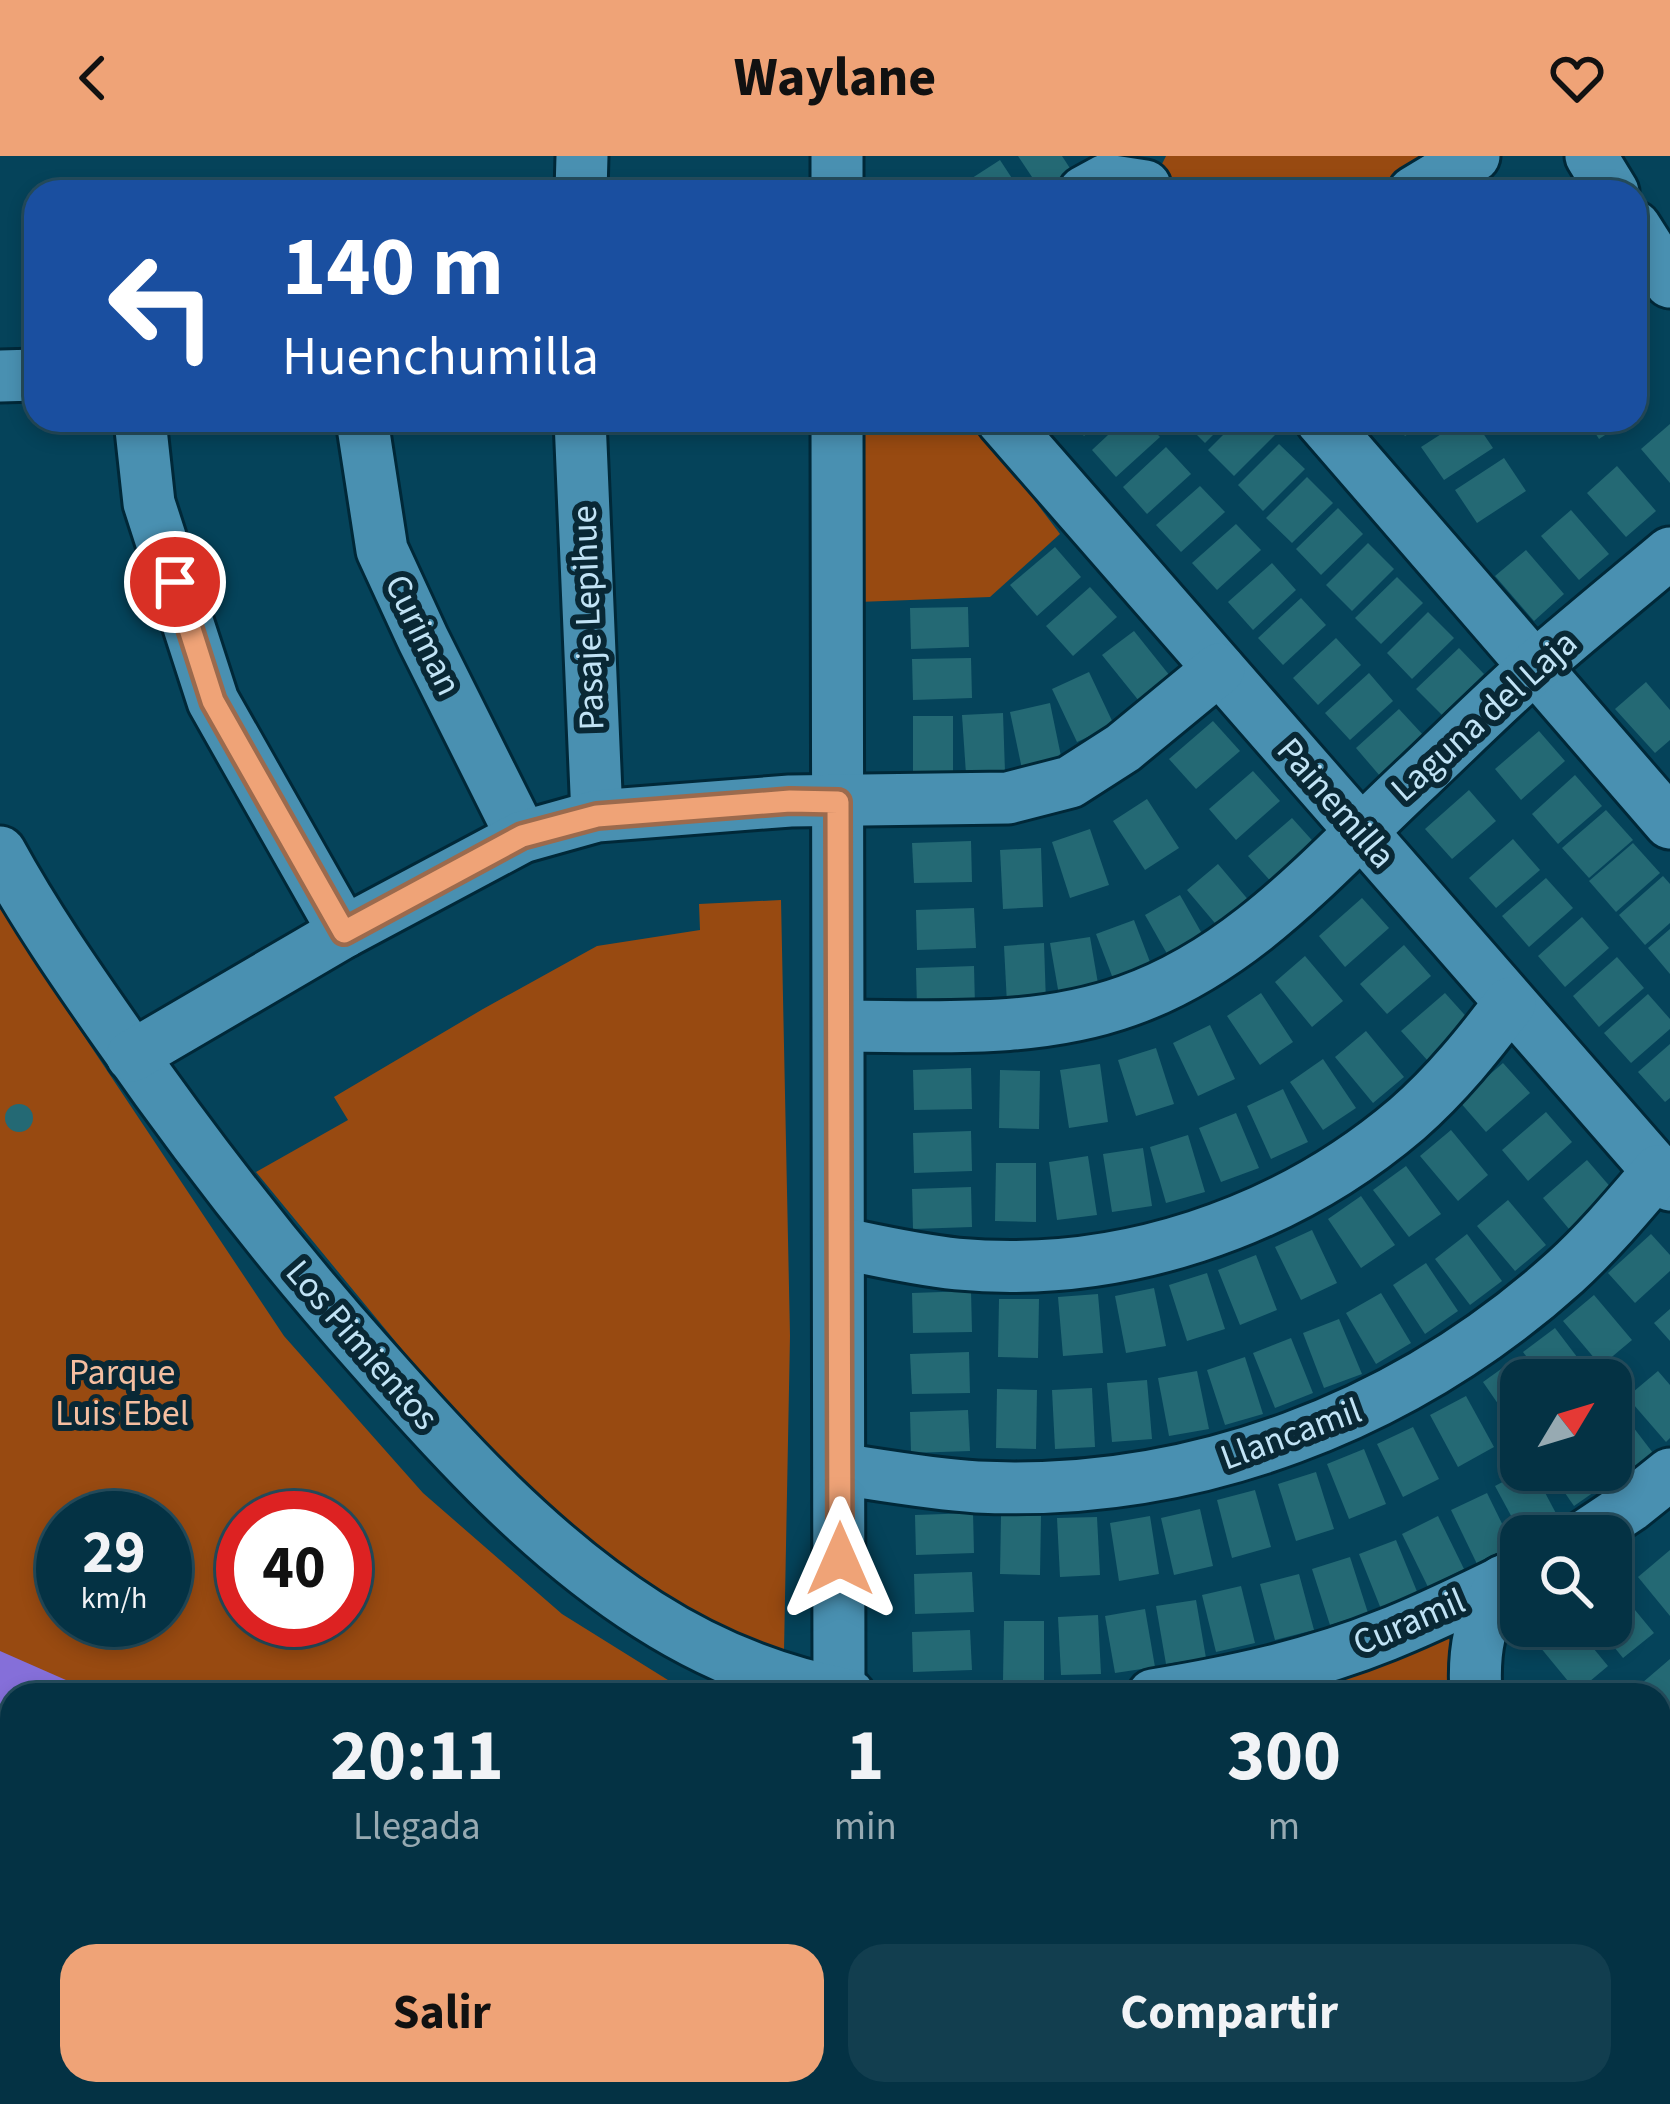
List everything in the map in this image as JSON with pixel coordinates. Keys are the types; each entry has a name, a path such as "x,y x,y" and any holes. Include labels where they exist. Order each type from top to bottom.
{"street":[{"path":"1434,180 1474,156"},
{"path":"1106,180 1149,178"},
{"path":"141,432 149,502 213,701 344,932"},
{"name":"Curiman","path":"364,432 382,550 522,836"},
{"name":"Pasaje Lepihue","path":"581,432 597,816"},
{"path":"837,432 842,1683"},
{"name":"Painemilla","path":"1012,432 1664,1178"},
{"path":"1331,432 1670,823"},
{"name":"Laguna del Laja","path":"839,1026 1006,1025 1054,1020 1126,1001 1177,980 1236,944 1286,904 1535,667 1670,553"},
{"path":"132,1056 344,932 522,836 597,816 790,801 1008,798 1070,782 1123,748 1219,669"},
{"name":"Los Pimientos","path":"0,852 49,936 218,1174 307,1286 446,1441 545,1537 622,1598 707,1650 802,1683"},
{"path":"840,1243 958,1264 1014,1266 1124,1256 1230,1225 1323,1180 1406,1119 1479,1045 1510,1003"},
{"name":"Llancamil","path":"840,1469 976,1486 1063,1486 1171,1473 1297,1437 1413,1383 1485,1336 1568,1269 1664,1178"},
{"path":"1617,1515 1670,1474"},
{"name":"Curamil","path":"1217,1683 1352,1648 1500,1583"},
{"path":"1475,1683 1478,1636 1488,1607 1500,1592"}],"green space":[{"path":"1166,156 1453,156 1414,180 1158,180"},
{"path":"859,432 983,432 1060,534 990,597 858,602"},
{"name":"Parque Luis Ebel","path":"0,899 56,994 284,1336 423,1493 562,1614 673,1683 0,1683"},
{"path":"781,900 790,1336 784,1651 719,1631 649,1591 511,1482 256,1172 348,1120 334,1097 597,946 700,930 699,904"},
{"path":"1434,1638 1453,1642 1457,1683 1302,1683"}],"shaded area":[{"path":"0,1651 73,1683 0,1683"}],"building":[{"path":"1018,156 1062,156 1077,179 1075,180 1034,180"},
{"path":"1000,160 1013,180 969,180"},
{"path":"1670,424 1670,483 1641,449"},
{"path":"1111,432 1155,432 1160,437 1116,477 1092,450"},
{"path":"1194,432 1216,432 1205,443"},
{"path":"1226,432 1276,434 1234,476 1208,450"},
{"path":"1444,432 1482,432 1493,448 1444,480 1421,447"},
{"path":"1279,444 1305,469 1263,511 1238,485"},
{"path":"1166,447 1191,474 1147,514 1123,487"},
{"path":"1504,458 1526,491 1477,523 1455,490"},
{"path":"1617,466 1656,511 1626,537 1587,493"},
{"path":"1307,477 1333,503 1292,543 1266,518"},
{"path":"1200,486 1225,512 1181,552 1156,525"},
{"path":"1338,508 1363,534 1321,575 1296,549"},
{"path":"1571,510 1609,554 1579,580 1541,536"},
{"path":"1236,524 1261,550 1217,590 1192,563"},
{"path":"1368,543 1394,569 1352,611 1326,585"},
{"path":"1055,547 1081,577 1037,616 1010,585"},
{"path":"1526,550 1564,594 1534,621 1495,576"},
{"path":"1272,563 1296,590 1253,630 1228,602"},
{"path":"1397,577 1423,603 1381,644 1355,618"},
{"path":"1090,587 1117,617 1073,656 1046,626"},
{"path":"1301,598 1326,625 1283,665 1258,638"},
{"path":"968,607 969,647 911,649 910,608"},
{"path":"1428,612 1454,638 1412,679 1387,653"},
{"path":"1134,631 1170,676 1139,701 1102,655"},
{"path":"1336,638 1361,665 1318,705 1293,678"},
{"path":"1459,648 1484,674 1442,715 1416,689"},
{"path":"971,658 972,698 913,700 912,659"},
{"path":"1089,672 1114,725 1077,742 1052,689"},
{"path":"1369,673 1393,701 1350,740 1325,713"},
{"path":"1646,682 1670,710 1670,740 1655,753 1615,709"},
{"path":"1050,703 1062,761 1022,769 1010,712"},
{"path":"1399,709 1424,736 1380,776 1356,748"},
{"path":"1003,713 1005,772 966,774 962,715"},
{"path":"913,716 953,716 953,775 913,775"},
{"path":"1213,721 1240,751 1196,789 1169,759"},
{"path":"1539,731 1565,761 1521,800 1495,769"},
{"path":"1253,771 1280,801 1236,840 1209,809"},
{"path":"1575,775 1602,806 1558,844 1532,814"},
{"path":"1469,790 1496,821 1452,859 1425,829"},
{"path":"1147,799 1179,848 1145,870 1113,821"},
{"path":"1606,810 1633,840 1589,878 1562,848"},
{"path":"1292,818 1319,848 1275,886 1248,856"},
{"path":"1090,829 1109,885 1070,898 1052,842"},
{"path":"1513,839 1540,870 1496,908 1469,878"},
{"path":"971,841 972,882 914,883 912,843"},
{"path":"1633,843 1660,873 1616,912 1589,881"},
{"path":"1041,848 1043,907 1003,909 1000,850"},
{"path":"1218,864 1256,909 1225,935 1187,890"},
{"path":"1663,876 1670,884 1670,923 1645,945 1619,915"},
{"path":"1546,878 1573,908 1529,947 1502,916"},
{"path":"1180,895 1209,946 1174,966 1145,915"},
{"path":"1362,898 1389,928 1345,967 1319,936"},
{"path":"974,908 976,948 917,950 916,910"},
{"path":"1582,917 1609,948 1565,987 1538,956"},
{"path":"1134,920 1155,975 1117,989 1096,934"},
{"path":"1670,929 1670,974 1648,948"},
{"path":"1090,937 1100,995 1060,1001 1050,943"},
{"path":"1044,943 1046,1003 1007,1004 1004,946"},
{"path":"1404,945 1431,976 1387,1014 1360,984"},
{"path":"1305,956 1343,1001 1312,1027 1275,982"},
{"path":"1617,957 1644,988 1599,1027 1573,996"},
{"path":"974,966 975,1006 917,1008 916,968"},
{"path":"1261,993 1293,1042 1260,1065 1227,1016"},
{"path":"1445,993 1472,1023 1428,1061 1401,1031"},
{"path":"1648,994 1670,1019 1670,1029 1631,1063 1604,1033"},
{"path":"1210,1025 1235,1079 1198,1096 1173,1043"},
{"path":"1366,1031 1404,1077 1373,1103 1335,1057"},
{"path":"1670,1044 1670,1098 1665,1102 1638,1072"},
{"path":"1156,1048 1174,1104 1136,1116 1118,1060"},
{"path":"1323,1059 1356,1108 1323,1130 1290,1082"},
{"path":"1503,1063 1530,1093 1486,1132 1459,1101"},
{"path":"1100,1064 1108,1122 1069,1128 1060,1070"},
{"path":"971,1068 972,1109 914,1110 913,1070"},
{"path":"1000,1070 1040,1071 1039,1129 999,1128"},
{"path":"1283,1089 1308,1142 1271,1159 1247,1106"},
{"path":"19,1104 29,1108 33,1118 29,1128 19,1132 9,1128 5,1118 9,1108"},
{"path":"1546,1112 1572,1142 1528,1181 1502,1150"},
{"path":"1236,1113 1259,1168 1221,1182 1199,1128"},
{"path":"1451,1130 1488,1175 1458,1201 1420,1156"},
{"path":"971,1131 972,1171 914,1173 913,1133"},
{"path":"1188,1135 1205,1192 1166,1203 1150,1147"},
{"path":"1143,1148 1152,1206 1112,1212 1103,1154"},
{"path":"1088,1156 1097,1215 1057,1220 1049,1162"},
{"path":"1587,1160 1613,1190 1569,1229 1543,1198"},
{"path":"996,1163 1036,1163 1036,1222 995,1221"},
{"path":"1406,1166 1441,1214 1409,1237 1373,1190"},
{"path":"971,1187 972,1227 913,1229 912,1189"},
{"path":"1361,1196 1395,1245 1361,1268 1328,1219"},
{"path":"1508,1200 1546,1245 1515,1271 1477,1226"},
{"path":"1312,1230 1337,1283 1301,1300 1275,1247"},
{"path":"1467,1234 1502,1281 1470,1305 1435,1259"},
{"path":"1651,1234 1670,1255 1670,1271 1635,1303 1608,1273"},
{"path":"1256,1255 1277,1310 1240,1325 1218,1270"},
{"path":"1426,1263 1458,1311 1425,1334 1393,1285"},
{"path":"1207,1273 1225,1329 1187,1341 1169,1285"},
{"path":"1154,1288 1166,1346 1126,1353 1115,1296"},
{"path":"971,1291 972,1332 913,1333 912,1293"},
{"path":"1381,1293 1411,1343 1376,1364 1346,1313"},
{"path":"1098,1294 1103,1353 1063,1356 1058,1297"},
{"path":"1594,1295 1632,1340 1609,1359 1595,1359 1563,1321"},
{"path":"999,1299 1039,1299 1038,1358 998,1357"},
{"path":"1670,1309 1670,1341 1654,1323"},
{"path":"1339,1319 1362,1374 1324,1388 1303,1333"},
{"path":"1555,1328 1579,1359 1528,1359 1523,1352"},
{"path":"1291,1338 1313,1393 1275,1408 1253,1353"},
{"path":"969,1352 970,1393 912,1394 910,1354"},
{"path":"1245,1357 1263,1414 1225,1425 1207,1370"},
{"path":"1500,1370 1500,1407 1483,1382"},
{"path":"1197,1371 1209,1429 1169,1436 1158,1378"},
{"path":"1658,1371 1670,1385 1670,1438 1666,1442 1632,1403 1632,1393"},
{"path":"1147,1380 1152,1439 1112,1442 1107,1383"},
{"path":"1092,1388 1095,1447 1055,1449 1052,1390"},
{"path":"997,1389 1037,1390 1036,1449 996,1448"},
{"path":"1466,1396 1494,1447 1458,1467 1430,1415"},
{"path":"968,1410 970,1451 911,1453 910,1412"},
{"path":"1632,1426 1653,1453 1632,1469"},
{"path":"1413,1427 1439,1479 1403,1497 1377,1444"},
{"path":"1364,1449 1386,1504 1349,1519 1327,1464"},
{"path":"1316,1472 1334,1529 1296,1541 1278,1484"},
{"path":"1500,1483 1500,1491 1544,1491 1557,1515 1511,1515 1495,1486"},
{"path":"1255,1490 1271,1547 1232,1558 1217,1500"},
{"path":"1564,1491 1596,1491 1574,1506"},
{"path":"1487,1493 1500,1520 1500,1552 1477,1564 1451,1510"},
{"path":"1200,1509 1213,1566 1174,1575 1161,1518"},
{"path":"973,1513 974,1553 916,1555 915,1515"},
{"path":"1001,1516 1041,1516 1040,1575 1000,1574"},
{"path":"1150,1516 1159,1574 1119,1581 1110,1523"},
{"path":"1438,1516 1464,1569 1428,1587 1402,1534"},
{"path":"1097,1517 1100,1575 1060,1577 1057,1518"},
{"path":"1396,1540 1418,1594 1381,1609 1359,1554"},
{"path":"1670,1550 1670,1616 1638,1577"},
{"path":"1350,1557 1368,1613 1330,1625 1312,1569"},
{"path":"972,1572 974,1612 915,1614 914,1574"},
{"path":"1299,1574 1314,1630 1275,1640 1260,1584"},
{"path":"1241,1586 1255,1643 1216,1652 1202,1595"},
{"path":"1196,1600 1206,1658 1166,1664 1156,1606"},
{"path":"1632,1606 1654,1633 1623,1658 1614,1647 1632,1647"},
{"path":"1145,1609 1155,1667 1115,1673 1105,1616"},
{"path":"1098,1615 1101,1674 1061,1675 1058,1617"},
{"path":"1004,1621 1044,1621 1044,1680 1003,1680"},
{"path":"970,1630 972,1670 913,1672 912,1632"},
{"path":"1540,1647 1592,1647 1608,1666 1588,1683 1570,1683"},
{"path":"1670,1659 1670,1683 1642,1683"}],"route":[{"path":"175,582 213,701 344,932 522,836 597,816 790,801 838,802 840,1559"}]}
